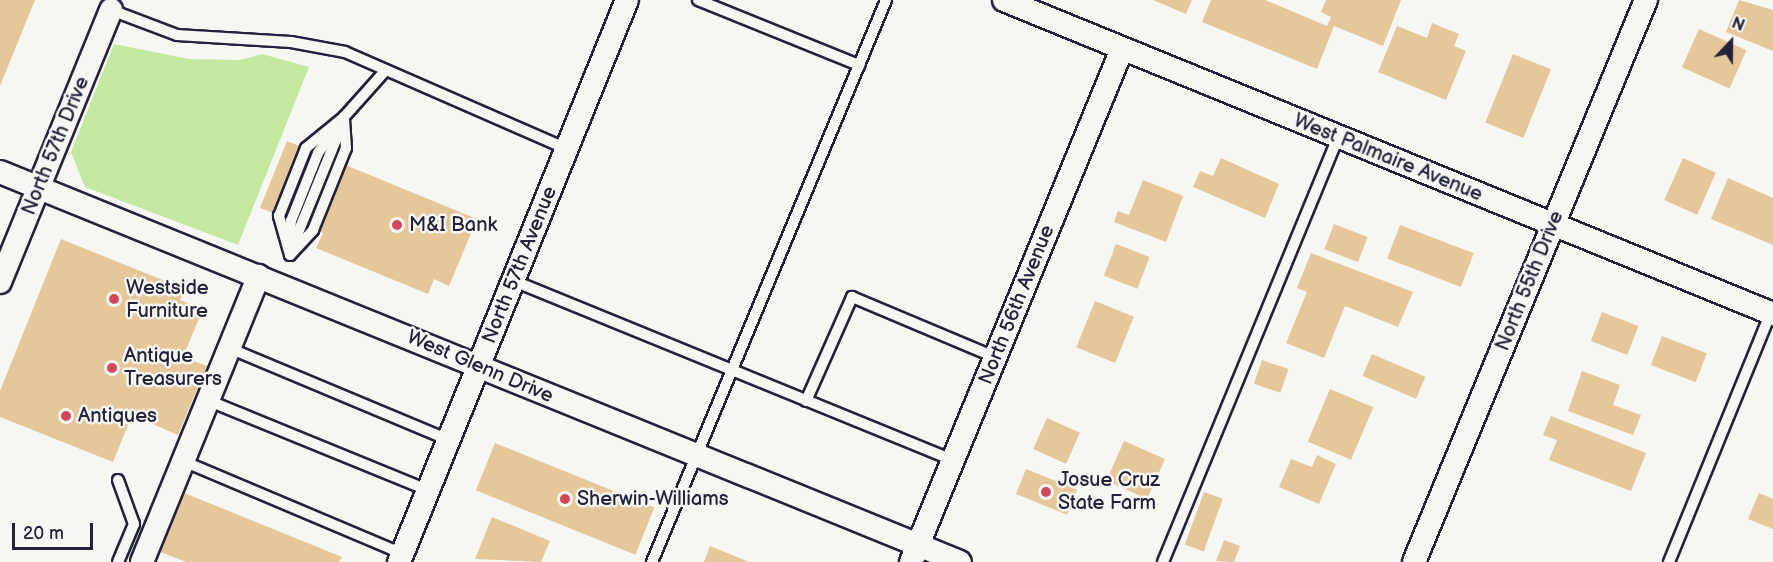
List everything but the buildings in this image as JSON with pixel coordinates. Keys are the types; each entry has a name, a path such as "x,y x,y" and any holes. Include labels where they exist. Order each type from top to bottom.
{"street":[{"name":"North 57th Avenue","path":"401,558 627,0"},
{"name":"West Palmaire Avenue","path":"1004,0 1338,138 1772,311"},
{"name":"North 55th Drive","path":"1414,562 1646,0"},
{"name":"North 57th Drive","path":"0,282 111,10"},
{"name":"North 56th Avenue","path":"914,554 1122,49"},
{"name":"West Glenn Drive","path":"0,172 695,455 914,554 960,562"},
{"path":"142,562 259,276"}],"lane":[{"path":"698,0 859,65"},
{"path":"652,562 729,370 886,0"},
{"path":"111,10 177,35 291,42 345,52 567,148"},
{"path":"344,117 346,148 313,230 290,255 291,221 310,172 344,117 385,70"},
{"path":"1163,562 1338,138"},
{"path":"514,281 953,460"},
{"path":"806,401 852,297 995,357"},
{"path":"1669,562 1772,311"},
{"path":"229,348 449,440"},
{"path":"207,400 428,490"},
{"path":"183,460 401,558"},
{"path":"118,480 134,524 118,562"}],"green space":[{"path":"114,44 189,59 240,60 262,54 309,67 238,245 85,187 71,152"}],"place":[{"name":"M&I Bank","path":"397,225"},
{"name":"Westside Furniture","path":"114,299"},
{"name":"Antique Treasurers","path":"112,368"},
{"name":"Antiques","path":"66,416"},
{"name":"Josue Cruz State Farm","path":"1046,492"},
{"name":"Sherwin-Williams","path":"565,499"}]}
